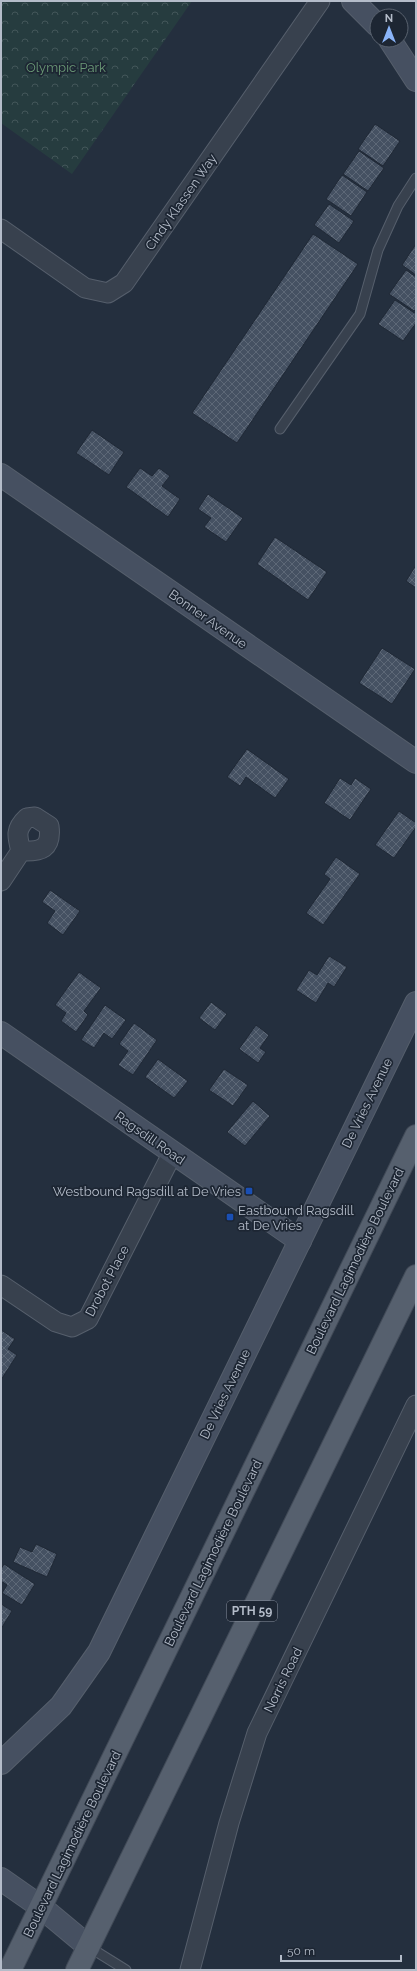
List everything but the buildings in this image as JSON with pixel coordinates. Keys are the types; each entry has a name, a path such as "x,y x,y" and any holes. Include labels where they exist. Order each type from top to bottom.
{"main road":[{"name":"Boulevard Lagimodière Boulevard","path":"10,1970 416,1136"},
{"name":"PTH 59","path":"77,1970 416,1276"}],"street":[{"name":"Cindy Klassen Way","path":"1,229 85,288 108,293 124,283 320,1"},
{"path":"353,1 369,17"},
{"path":"395,48 416,80"},
{"name":"Bonner Avenue","path":"1,476 416,762"},
{"path":"1,881 21,851"},
{"name":"De Vries Avenue","path":"1,1762 61,1706 98,1652 416,1003"},
{"name":"Ragsdill Road","path":"1,1033 172,1154 300,1241"},
{"name":"Drobot Place","path":"1,1285 56,1322 72,1327 88,1319 172,1154"},
{"name":"Norris Road","path":"190,1970 228,1822 256,1733 416,1405"},
{"path":"1,1879 41,1907 89,1947"}],"lane":[{"path":"280,429 360,314 378,250 398,206 416,178"},
{"path":"89,1947 126,1970"}],"green space":[{"name":"Olympic Park","path":"1,1 192,1 72,174 1,123"}],"place":[{"name":"Westbound Ragsdill at De Vries","path":"249,1191"},
{"name":"Eastbound Ragsdill at De Vries","path":"230,1217"}]}
